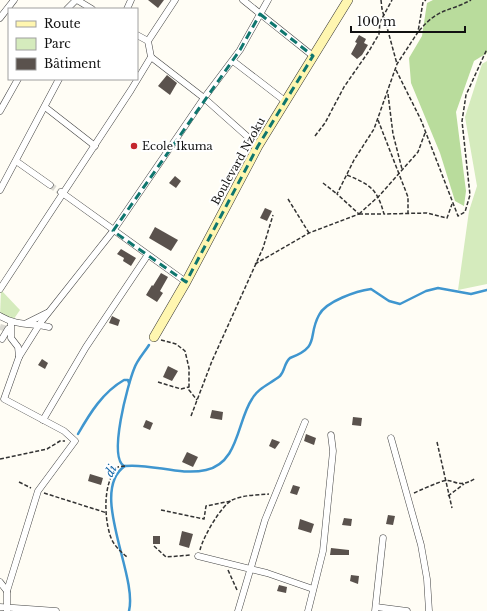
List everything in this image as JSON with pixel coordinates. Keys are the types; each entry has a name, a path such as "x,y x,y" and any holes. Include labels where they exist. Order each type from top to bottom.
{"street":[{"path":"0,18 14,0"},
{"path":"68,8 77,0 90,8"},
{"path":"175,0 148,41 151,56 204,98 258,146"},
{"path":"243,0 313,56"},
{"path":"56,611 5,608 7,591 38,491 75,441 64,430 4,399 19,357 39,325 113,231 204,98 233,61 246,41 268,0"},
{"name":"Boulevard Nzoku","path":"154,336 186,282 258,146 348,0"},
{"path":"138,36 148,41"},
{"path":"138,77 151,56"},
{"path":"233,61 285,101"},
{"path":"0,110 17,80"},
{"path":"0,190 59,80"},
{"path":"0,289 62,193 95,146 136,80"},
{"path":"45,107 95,146"},
{"path":"16,160 50,185"},
{"path":"62,193 147,256 186,282"},
{"path":"43,420 86,347 147,256"},
{"path":"27,323 49,311"},
{"path":"0,316 18,324 27,323 49,327"},
{"path":"2,339 9,329 11,322"},
{"path":"9,329 11,338 18,347 19,357"},
{"path":"238,611 265,520 305,422"},
{"path":"308,611 324,551 333,451 331,435"},
{"path":"390,438 421,545 429,611"},
{"path":"383,538 376,609 407,611"},
{"path":"198,556 288,579 313,589"},
{"path":"0,582 7,591"}],"path":[{"path":"381,0 397,64"},
{"path":"315,136 325,123 344,87 379,34 380,22 392,0"},
{"path":"418,32 423,2 426,0"},
{"path":"337,194 354,160 374,130 397,64 418,32 430,17 471,0"},
{"path":"396,70 426,132 458,216 465,212 470,195 462,121 466,95 487,49"},
{"path":"388,92 393,134 403,169"},
{"path":"378,120 408,196 408,213"},
{"path":"359,214 379,196 418,152 426,132"},
{"path":"347,175 366,183 379,196 384,214"},
{"path":"323,183 359,214"},
{"path":"288,199 309,233"},
{"path":"255,264 309,233 359,214 427,213 447,218 452,203"},
{"path":"191,416 212,361 263,248 273,215"},
{"path":"154,336 176,344 185,351 189,368 189,390 197,400"},
{"path":"158,382 181,389 189,387"},
{"path":"0,459 47,449 60,441 75,441"},
{"path":"437,442 448,496 452,508"},
{"path":"125,466 118,466 109,481 107,513 110,536 117,549 127,557"},
{"path":"448,496 464,484 476,478"},
{"path":"407,497 445,481 464,484"},
{"path":"19,482 38,491 107,513"},
{"path":"161,510 204,519 206,506 253,495 275,494"},
{"path":"154,546 166,557 191,555 198,556 207,530 231,501"},
{"path":"223,562 238,591 240,602"}],"highlighted area":[{"path":"260,14 313,56 258,146 186,282 113,231 240,50"}],"green space":[{"path":"433,0 487,0 487,53 474,61 456,112 466,191 464,206 455,201 440,153 411,83 409,58 422,36 427,3"},
{"path":"487,61 487,284 458,290 469,211 477,186 465,117 482,64"},
{"path":"1,290 20,310 11,323 0,316"}],"building":[{"path":"148,0 164,0 158,8"},
{"path":"359,35 366,39 364,43 368,45 362,55 357,59 351,54 357,43 355,42"},
{"path":"167,75 177,83 170,95 158,86"},
{"path":"175,176 181,181 176,188 169,183"},
{"path":"265,208 272,211 267,221 260,218"},
{"path":"155,227 178,240 171,251 149,238"},
{"path":"121,249 136,258 131,266 123,261 124,258 117,254"},
{"path":"161,273 168,277 160,291 163,293 157,302 146,295"},
{"path":"112,316 120,320 118,326 109,323"},
{"path":"42,359 48,363 45,369 38,365"},
{"path":"168,366 178,371 172,381 163,377"},
{"path":"212,410 223,412 222,420 210,418"},
{"path":"353,417 362,418 361,426 352,425"},
{"path":"146,420 153,423 150,430 143,427"},
{"path":"306,434 316,438 314,445 304,441"},
{"path":"272,439 280,442 275,449 269,446"},
{"path":"187,452 198,457 193,467 182,462"},
{"path":"90,474 103,478 101,485 88,481"},
{"path":"293,485 300,487 297,495 290,493"},
{"path":"388,515 395,516 393,525 386,524"},
{"path":"344,518 352,519 351,526 342,525"},
{"path":"300,519 314,524 311,533 298,529"},
{"path":"182,531 193,534 189,548 179,545"},
{"path":"153,536 160,536 160,544 153,544"},
{"path":"331,548 349,550 349,555 330,555"},
{"path":"351,575 359,576 358,584 350,581"},
{"path":"279,585 287,587 286,593 277,591"}],"waterway":[{"path":"125,466 145,466 176,471 206,470 217,466 225,459 231,450 247,408 255,395 280,376 290,358 300,354 310,345 319,315 328,305 335,301 350,294 371,289 389,301 400,304 426,291 438,288 471,294 487,290"},
{"name":"di","path":"124,466 120,460 118,449 124,404 135,366 149,345"},
{"path":"78,434 92,411 103,397 124,380 128,380 129,383"},
{"name":"di","path":"125,466 115,478 111,494 112,513 130,595 129,611"}],"tunnel":[{"path":"50,185 60,192"},
{"path":"0,327 7,329"}],"place":[{"name":"Ecole Ikuma","path":"134,146"}]}
